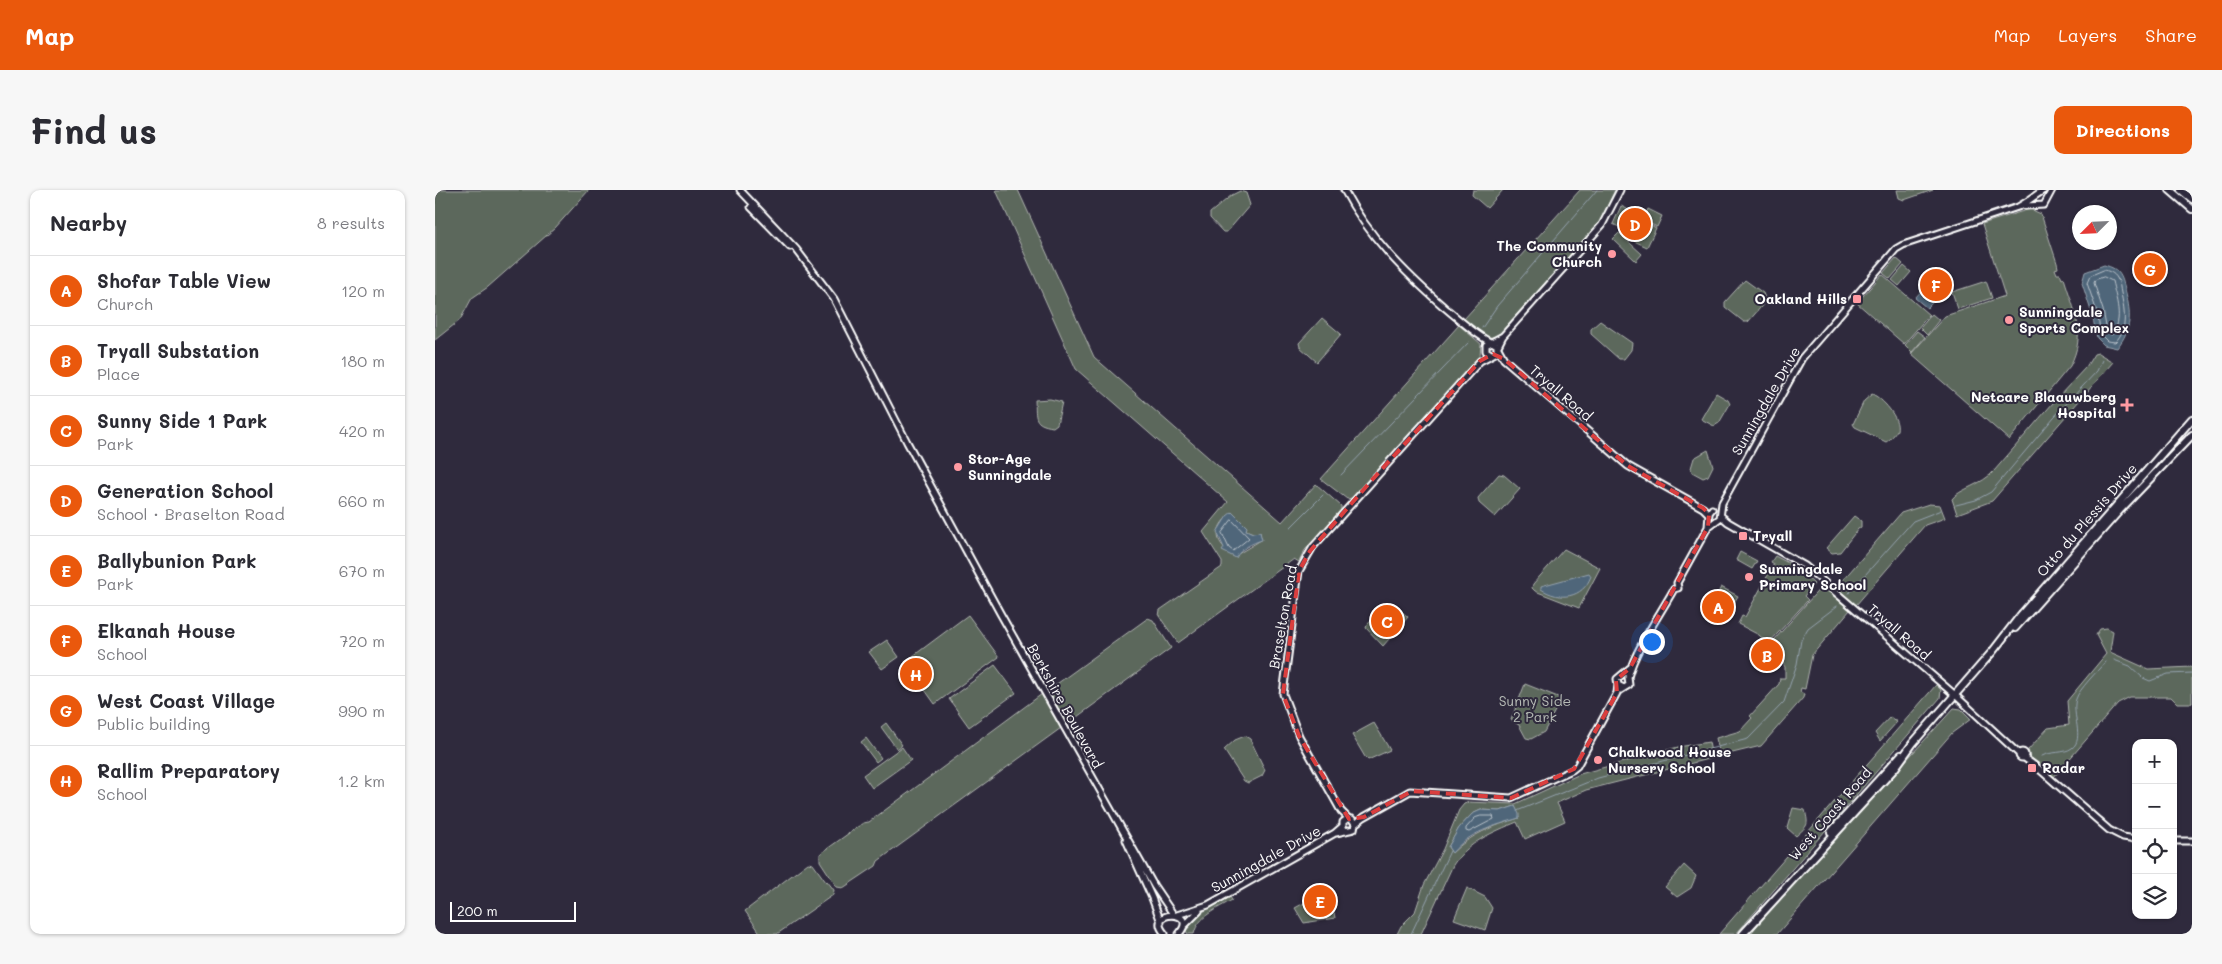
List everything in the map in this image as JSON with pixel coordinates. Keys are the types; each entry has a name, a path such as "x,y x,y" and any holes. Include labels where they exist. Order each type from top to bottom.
{"main road":[{"path":"2170,190 2192,210"},
{"path":"2181,190 2192,199"},
{"name":"Otto du Plessis Drive","path":"1955,695 2020,616 2192,419"},
{"name":"Otto du Plessis Drive","path":"2003,638 2024,620 2121,510 2192,436"},
{"name":"West Coast Road","path":"1743,934 1895,768 1913,743 1955,695"}],"street":[{"name":"Berkshire Boulevard","path":"735,190 801,257"},
{"name":"Berkshire Boulevard","path":"740,190 785,237 834,299 907,442 999,613 1156,890 1175,915 1181,919 1182,931"},
{"path":"1344,190 1358,216 1385,250 1417,283 1488,345 1493,354"},
{"path":"1488,345 1498,347 1503,336 1602,225 1620,190"},
{"path":"2047,199 2043,191 2034,196 2036,205 2042,206 2046,204 2052,190"},
{"name":"Sunningdale Drive","path":"1719,517 1722,502 1802,358 1896,249 2010,210 2029,202 2034,196"},
{"name":"Sunningdale Drive","path":"2010,210 2036,205"},
{"path":"1488,345 1503,336"},
{"name":"Braselton Road","path":"1481,361 1488,345"},
{"name":"Braselton Road","path":"1344,826 1341,811 1299,736 1283,694 1299,572 1313,547 1481,361 1493,354 1498,347"},
{"name":"Tryall Road","path":"1498,347 1505,359"},
{"name":"Tryall Road","path":"1493,354 1505,359 1628,466 1703,508 1713,509"},
{"name":"Sunningdale Drive","path":"1713,509 1722,502"},
{"name":"Tryall Road","path":"1703,508 1709,516 1719,517 1805,566 2105,827 2119,835 2132,839"},
{"path":"1617,693 1629,685 1628,678 1631,668 1674,589 1672,584 1677,583 1708,527 1719,517 1713,509 1709,516 1708,527"},
{"path":"1352,821 1352,831 1344,826 1352,821 1364,817 1410,791 1511,798 1572,770 1577,766 1617,693 1617,679 1631,668"},
{"path":"1621,676 1628,678"},
{"path":"1618,685 1624,688"},
{"name":"Berkshire Boulevard","path":"1111,810 1152,898 1161,922 1161,928 1165,934"},
{"name":"Braselton Road","path":"1341,811 1352,821"},
{"name":"Sunningdale Drive","path":"1182,931 1192,916 1208,905 1335,833 1344,826"},
{"path":"2177,840 2192,841"},
{"name":"Sunningdale Drive","path":"1161,922 1165,916 1175,915 1208,905"}],"highlighted area":[{"path":"1493,354 1504,359 1628,466 1703,508 1709,514 1708,527 1630,668 1616,680 1617,693 1574,769 1511,798 1412,791 1364,817 1349,819 1299,736 1283,694 1299,571 1310,551 1372,480 1480,361"}],"green space":[{"path":"435,190 589,190 555,228 488,287 472,298 460,320 435,340"},
{"path":"996,190 1018,190 1094,357 1282,522 1316,484 1341,506 1341,511 1305,550 1299,562 1294,559 1178,643 1159,616 1160,610 1222,567 1222,562 1203,532 1228,502 1076,369","holes":["1234,514 1246,527 1246,530 1253,533 1260,532 1261,540 1238,554 1226,549 1220,542 1218,537 1219,527 1229,516"]},
{"path":"1473,190 1503,190 1487,208 1472,195"},
{"path":"1580,190 1615,190 1599,223 1499,334 1489,337 1480,334 1464,319"},
{"path":"1897,190 1933,190 1904,200 1899,198"},
{"path":"1240,191 1246,193 1250,205 1227,232 1223,232 1210,218 1210,213 1232,195"},
{"path":"1621,206 1629,210 1621,228 1613,224"},
{"path":"1648,209 1662,216 1657,227 1643,220"},
{"name":"Sunningdale Sports Complex","path":"2030,209 2041,214 2057,263 2058,268 2055,269 2062,279 2064,278 2075,312 2078,343 2070,366 2009,440 1911,354 1945,316 2005,296 1982,224"},
{"path":"1643,221 1656,228 1647,247 1634,241"},
{"path":"1619,233 1642,254 1636,261 1613,239"},
{"path":"1896,258 1903,264 1890,279 1883,273"},
{"path":"1904,266 1911,272 1899,286 1892,280"},
{"path":"1882,274 1929,315 1904,344 1857,303"},
{"path":"1745,280 1763,293 1766,301 1748,322 1744,322 1725,307 1725,302"},
{"path":"1986,281 1992,298 1958,309 1952,292"},
{"path":"1932,314 1939,320 1927,335 1920,328"},
{"path":"1322,318 1341,334 1317,362 1300,347 1299,343"},
{"path":"1600,321 1632,343 1631,350 1624,359 1619,359 1591,334 1591,329"},
{"path":"1459,325 1481,344 1480,355 1352,498 1347,499 1321,479"},
{"path":"1917,331 1925,337 1912,352 1905,345"},
{"path":"2098,353 2113,362 1992,501 1957,514 1952,499 1994,471 2086,367 2094,354"},
{"path":"1716,393 1728,400 1730,404 1719,423 1714,426 1701,419"},
{"path":"1872,394 1885,404 1896,420 1897,430 1886,442 1855,427 1853,424 1864,401"},
{"path":"1050,399 1062,402 1057,424 1053,427 1042,424 1036,416 1035,400"},
{"path":"1708,450 1713,466 1708,476 1703,478 1692,472 1691,468 1694,458"},
{"path":"1499,474 1504,475 1520,489 1495,517 1479,503 1478,498"},
{"path":"1929,504 1940,505 1945,518 1925,525 1856,605 1836,588 1901,513"},
{"path":"1854,516 1861,521 1861,527 1840,552 1832,553 1826,548"},
{"path":"1564,549 1600,568 1579,608 1535,591 1532,588 1533,584"},
{"path":"1740,552 1757,561 1752,569 1736,560"},
{"path":"1775,556 1796,567 1814,584 1804,596 1808,600 1768,644 1759,635 1738,624 1742,616 1745,617 1774,564 1771,562"},
{"path":"1822,586 1850,610 1812,655 1805,689 1801,688 1800,692 1804,694 1803,698 1761,746 1720,756 1716,738 1740,731 1752,718 1750,716 1779,684 1780,678 1785,678 1785,667 1778,654 1776,656 1767,648"},
{"path":"1721,587 1738,596 1733,604 1717,595"},
{"path":"1388,603 1392,603 1408,617 1383,646 1366,628"},
{"path":"968,615 999,657 935,704 905,662"},
{"path":"1148,618 1153,620 1171,648 1066,725 1047,691"},
{"path":"2107,628 2113,631 2110,652 2148,669 2192,667 2192,703 2177,703 2171,697 2130,697 2118,703 2053,778 2030,757 2028,750 2048,728 2069,725 2067,701 2106,654 2096,635 2100,629"},
{"path":"887,640 899,657 882,669 869,652"},
{"path":"995,665 1016,693 969,727 949,699"},
{"name":"Sunny Side 2 Park","path":"1525,684 1558,697 1560,701 1544,732 1531,739 1526,738 1519,725 1511,720"},
{"path":"1936,685 1941,690 1940,698 1736,934 1719,934"},
{"path":"1042,694 1061,728 878,861 876,866 843,888 837,887 820,861 820,854 863,823 869,822"},
{"path":"1954,708 1961,709 1971,719 1952,733 1777,934 1750,934 1786,892"},
{"path":"1890,717 1897,722 1880,741 1875,733"},
{"path":"886,723 902,745 897,749 881,727"},
{"path":"1374,723 1390,750 1368,760 1352,735"},
{"path":"1245,736 1250,739 1265,770 1262,776 1248,783 1244,781 1224,750 1235,740"},
{"path":"866,738 881,758 876,762 861,742"},
{"path":"1709,742 1712,758 1586,790 1557,803 1565,821 1525,839 1517,822 1482,839 1466,850 1453,865 1421,934 1397,934 1401,926 1415,912 1424,885 1443,849 1459,810 1464,804 1469,802 1515,804 1580,774 1678,747","holes":["1515,806 1519,818 1483,831 1459,846 1452,853 1448,847 1459,828 1472,814 1481,810 1500,811"]},
{"path":"902,747 911,760 872,788 863,775"},
{"path":"1793,808 1805,810 1807,819 1807,825 1796,836 1787,828"},
{"path":"808,863 813,864 827,881 834,890 833,895 777,934 761,934 745,911"},
{"path":"1684,865 1696,876 1691,888 1677,897 1665,887"},
{"path":"1467,888 1485,897 1492,908 1485,930 1454,919"},
{"path":"1328,890 1330,891 1335,918 1304,923 1295,908"},
{"path":"1230,897 1232,900 1214,910 1200,922 1194,934 1188,934 1186,931 1199,914"}],"water":[{"path":"2104,265 2120,274 2125,287 2129,308 2128,328 2117,348 2104,345 2097,338 2082,283 2085,272"},
{"path":"1924,288 1936,299 1927,308 1915,298"},
{"path":"1232,512 1247,527 1246,530 1253,533 1260,532 1262,540 1247,547 1236,558 1222,551 1224,548 1217,532 1227,516"},
{"path":"1589,573 1591,576 1587,584 1570,596 1555,595 1541,589 1541,586"},
{"path":"1515,806 1519,818 1474,835 1452,853 1448,847 1459,828 1472,814 1481,810 1500,811"}],"waterway":[{"path":"1482,328 1497,306 1597,190"},
{"path":"1341,475 1469,342"},
{"path":"1956,505 1976,500 1991,492 2054,417 2097,371 2102,360"},
{"path":"1291,527 1323,495"},
{"path":"1849,593 1913,521 1941,510"},
{"path":"1517,811 1598,778 1748,739 1784,702 1797,664 1801,640 1808,628 1837,606"},
{"path":"2114,660 2130,666 2143,678 2150,681 2168,674 2192,673"},
{"path":"2042,756 2069,750 2076,744 2078,732 2075,712 2076,699 2085,685 2105,662"},
{"path":"1411,934 1450,851"}],"place":[{"name":"Generation School","path":"1635,224"},
{"name":"The Community Church","path":"1612,254"},
{"name":"West Coast Village","path":"2150,269"},
{"name":"Elkanah House","path":"1936,285"},
{"name":"Oakland Hills","path":"1857,299"},
{"name":"Sunningdale Sports Complex","path":"2009,320"},
{"name":"Netcare Blaauwberg Hospital","path":"2127,405"},
{"name":"Stor-Age Sunningdale","path":"958,467"},
{"name":"Tryall","path":"1743,536"},
{"name":"Sunningdale Primary School","path":"1749,577"},
{"name":"Shofar Table View","path":"1718,607"},
{"name":"Sunny Side 1 Park","path":"1387,621"},
{"name":"Tryall Substation","path":"1767,655"},
{"name":"Rallim Preparatory","path":"916,674"},
{"name":"Chalkwood House Nursery School","path":"1598,760"},
{"name":"Radar","path":"2032,768"},
{"name":"Ballybunion Park","path":"1320,901"}]}
